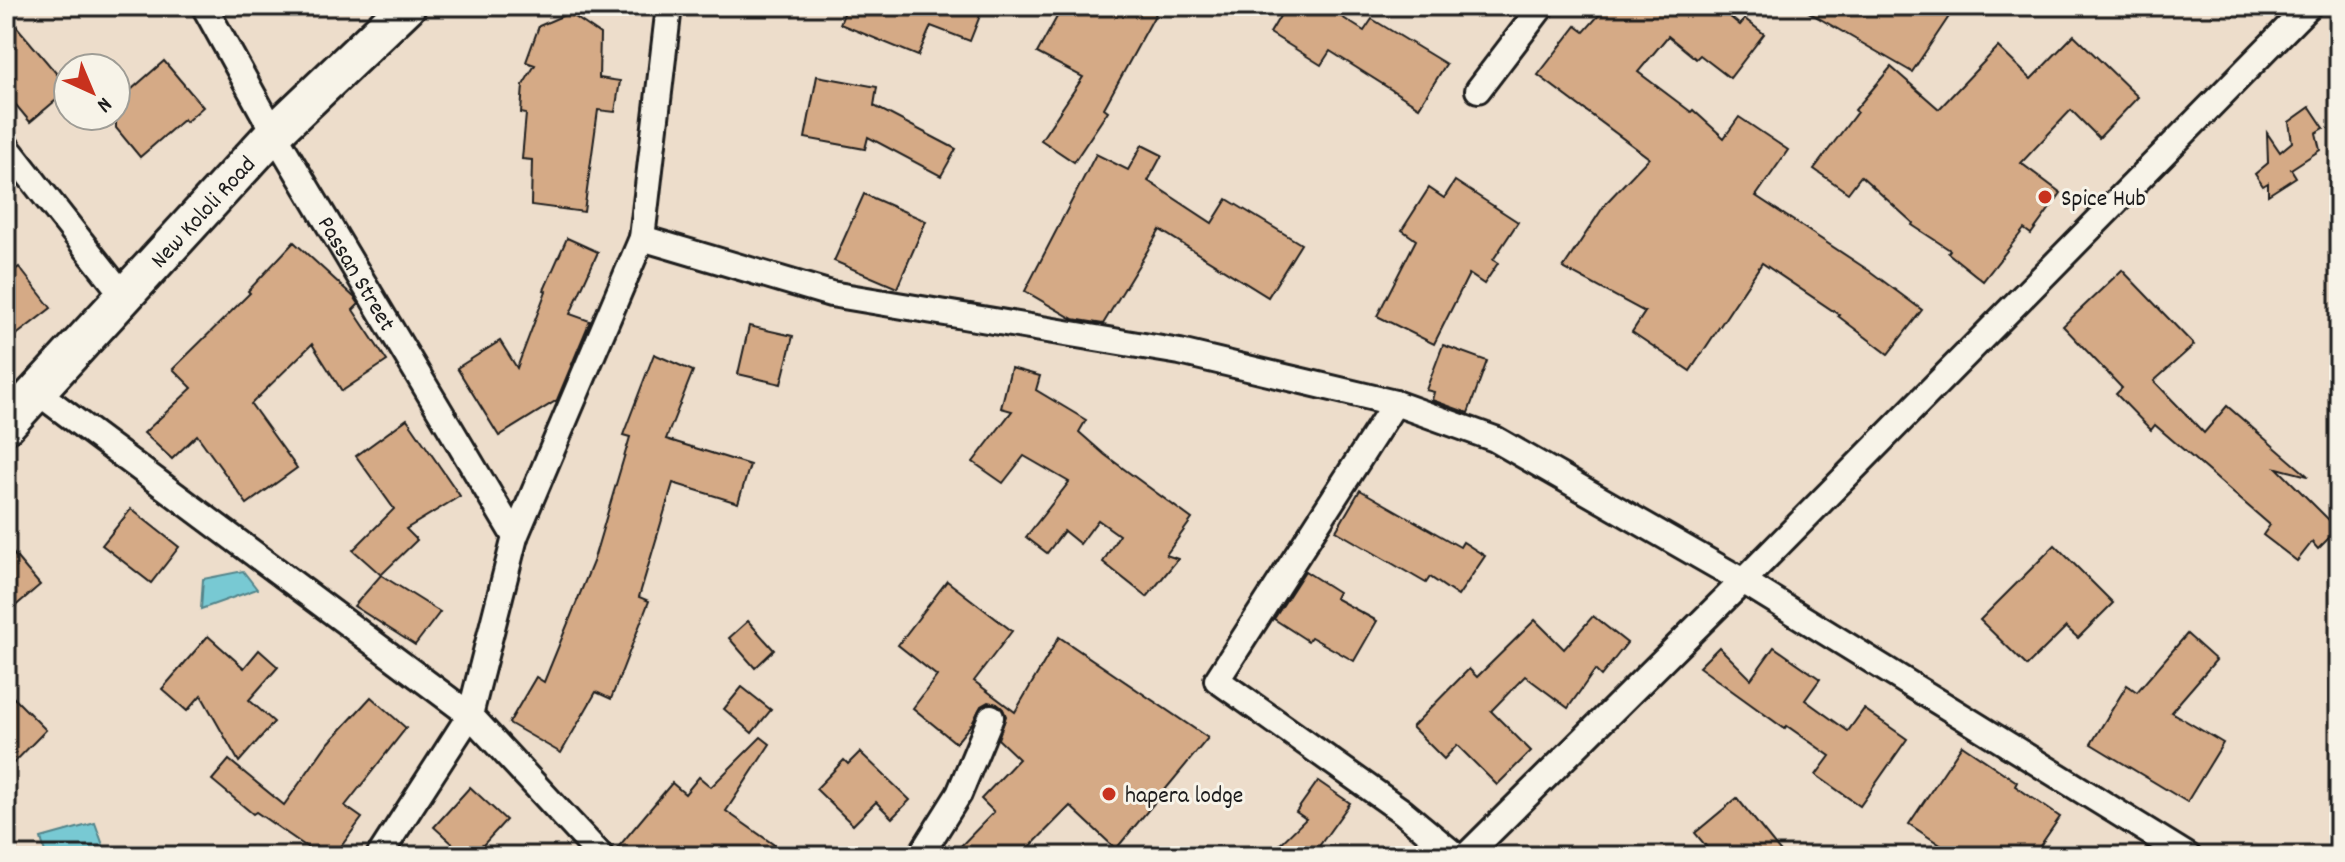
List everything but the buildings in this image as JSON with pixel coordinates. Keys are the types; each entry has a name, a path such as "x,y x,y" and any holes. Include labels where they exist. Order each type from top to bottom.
{"street":[{"name":"Passan Street","path":"204,6 274,133 515,537"},
{"name":"New Kololi Road","path":"6,425 274,133 407,6"},
{"path":"379,856 470,715 515,537 642,238 669,6"},
{"path":"1478,90 1542,6"},
{"path":"1466,856 1743,581 2309,6"},
{"path":"6,146 123,295"},
{"path":"642,238 831,294 1180,352 1395,403 1495,439 1743,581 2188,856"},
{"path":"36,391 470,715 601,856"},
{"path":"1395,403 1217,680 1403,812 1456,856"},
{"path":"920,856 959,794 991,717"}],"water":[{"path":"243,571 257,589 201,609 203,579"},
{"path":"95,823 104,848 86,856 46,856 41,838"}],"place":[{"name":"Spice Hub","path":"2045,197"},
{"name":"hapera lodge","path":"1109,794"}]}
